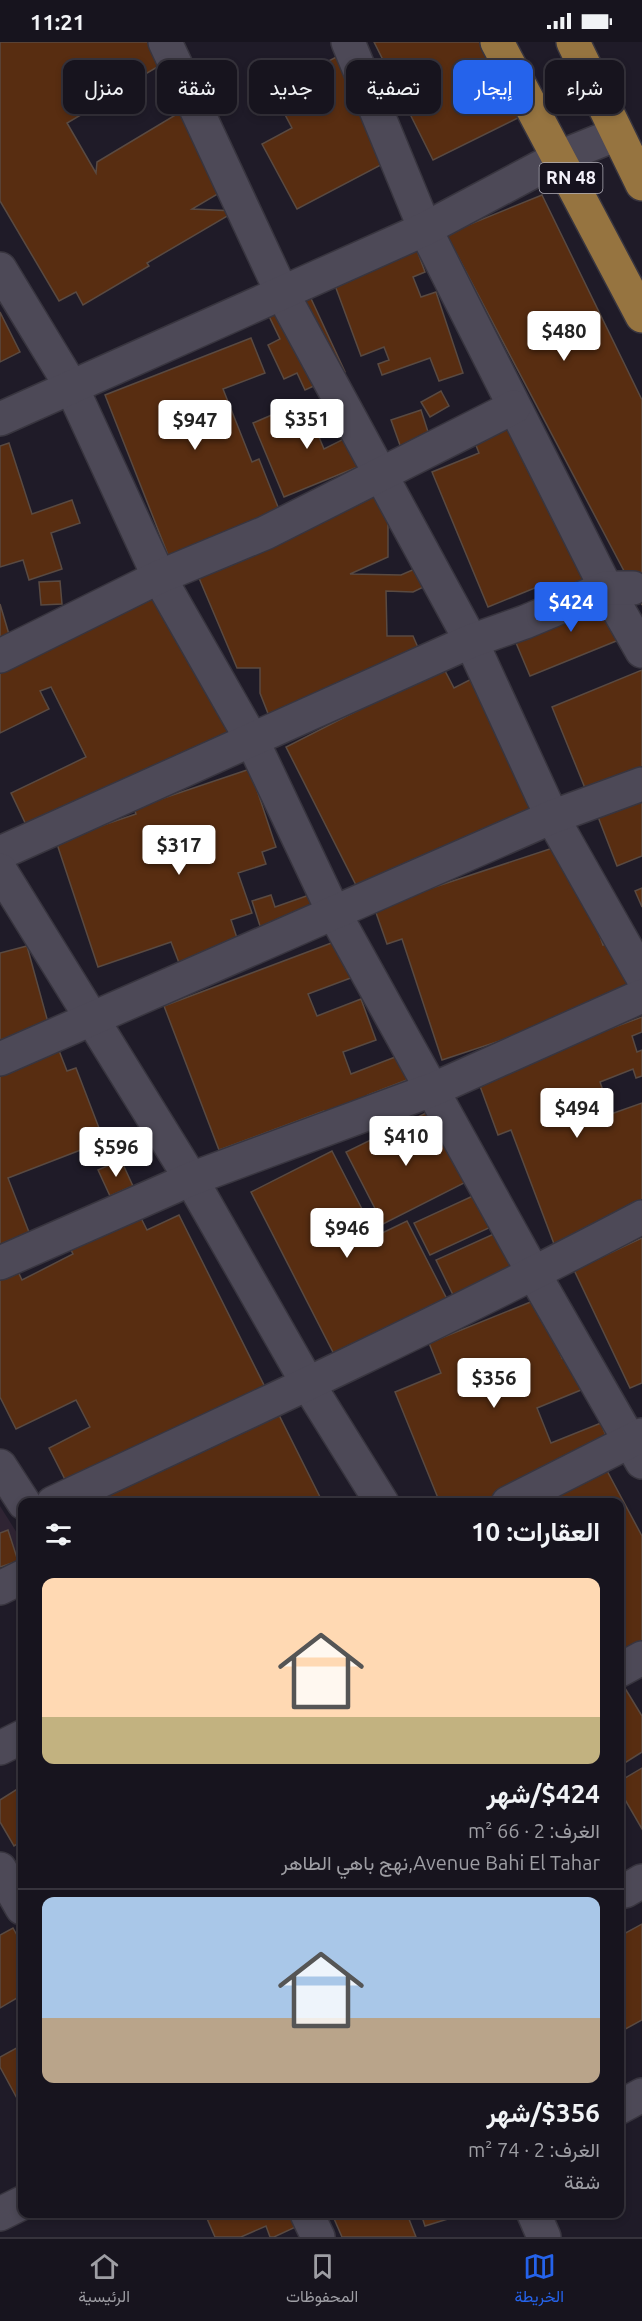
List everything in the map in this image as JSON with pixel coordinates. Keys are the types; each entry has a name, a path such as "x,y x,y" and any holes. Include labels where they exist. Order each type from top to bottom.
{"main road":[{"name":"RN 48","path":"497,42 560,157 642,316"},
{"name":"RN 48","path":"573,42 642,184"}],"street":[{"path":"165,42 282,294 471,641 552,817 642,976"},
{"path":"348,42 425,229 514,407 619,588 642,651"},
{"path":"0,419 425,229 560,157 617,134"},
{"path":"0,269 71,386 159,577 252,740 333,911 434,1089 534,1274 638,1446 519,1498"},
{"path":"0,656 159,577 265,533 380,477 514,407"},
{"path":"0,853 471,641 619,588"},
{"path":"0,1059 333,911 552,817 642,784"},
{"path":"0,870 191,1179 308,1384 379,1498"},
{"path":"0,1263 191,1179 434,1089 642,996"},
{"path":"63,1498 308,1384 534,1274 642,1217"},
{"path":"0,1466 21,1498"},
{"path":"0,1588 18,1579"},
{"path":"624,1668 642,1658"},
{"path":"0,1748 18,1739"},
{"path":"0,1869 18,1901"},
{"path":"624,2105 642,2095"},
{"path":"0,2214 18,2205"},
{"path":"309,2218 318,2237"},
{"path":"536,2218 544,2237"}],"shaded area":[{"path":"0,1506 18,1535 18,1551 0,1561"}],"building":[{"path":"0,42 151,42 162,60 157,60 157,67 145,74 145,60 63,60 63,114 82,114 67,123 96,173 97,162 177,114 204,114 243,179 192,209 236,211 147,263 149,266 83,305 76,292 59,301 0,201"},
{"path":"374,42 484,42 493,60 453,60 453,114 521,114 522,116 433,160 410,114 441,114 441,60 383,60"},
{"path":"350,50 355,60 346,60 346,114 379,114 398,156 297,209 262,144 292,128 285,114 334,114 334,60 330,60"},
{"path":"542,195 642,400 642,605 446,234"},
{"path":"417,250 425,272 413,277 421,297 436,292 463,373 439,381 430,358 382,375 378,364 389,360 384,347 361,356 333,280"},
{"path":"308,292 345,372 305,390 297,373 284,379 268,345 280,339 267,312"},
{"path":"0,312 20,352 0,362"},
{"path":"251,338 265,373 223,389 252,462 259,459 282,517 170,560 105,395"},
{"path":"441,391 449,406 430,417 421,402"},
{"path":"304,401 324,449 342,440 335,422 382,457 284,497 253,423"},
{"path":"421,410 430,438 401,448 391,420"},
{"path":"530,411 597,575 551,594 547,583 488,607 432,472 479,453 472,435"},
{"path":"9,443 32,514 72,500 80,523 51,533 62,569 29,580 23,560 0,567 0,446"},
{"path":"388,490 388,557 350,574 401,575 424,565 432,583 413,592 386,591 387,636 413,636 423,659 269,716 260,693 260,668 237,668 196,571"},
{"path":"60,581 62,604 41,605 39,582"},
{"path":"161,589 245,735 29,831 11,793 86,757 51,687 40,691 49,709 0,733 0,668"},
{"path":"612,590 631,635 530,676 511,631"},
{"path":"0,604 11,641 0,644"},
{"path":"497,666 545,810 360,893 286,747 443,667 454,688"},
{"path":"642,670 642,771 587,793 552,707"},
{"path":"250,769 276,847 262,852 266,864 238,873 252,913 231,920 237,938 261,929 252,901 271,895 275,907 315,893 324,920 181,968 171,942 98,967 56,841 136,814 134,808"},
{"path":"642,791 642,856 617,866 595,809"},
{"path":"568,843 603,945 614,942 633,997 442,1060 402,939 387,944 374,907"},
{"path":"642,888 642,907 635,891"},
{"path":"342,939 356,976 308,994 317,1016 361,999 376,1040 343,1052 351,1074 403,1054 412,1078 368,1095 374,1109 330,1126 324,1111 219,1150 164,1006"},
{"path":"27,946 49,1026 0,1040 0,953"},
{"path":"642,1017 642,1032 632,1036 637,1052 642,1050 642,1076 636,1078 633,1069 600,1082 611,1114 642,1103 642,1236 562,1265 511,1130 498,1135 477,1078"},
{"path":"58,1048 67,1071 76,1068 104,1141 8,1178 34,1245 5,1256 0,1243 0,1070"},
{"path":"430,1111 466,1182 383,1224 346,1152"},
{"path":"332,1151 376,1236 407,1221 450,1305 338,1362 251,1192"},
{"path":"121,1160 133,1186 110,1196 98,1170"},
{"path":"475,1195 491,1227 430,1255 414,1223"},
{"path":"136,1208 147,1230 179,1215 320,1498 74,1498 49,1448 90,1427 76,1400 16,1429 0,1397 0,1272 15,1265 22,1280 73,1254 67,1242"},
{"path":"496,1233 514,1271 455,1299 436,1260"},
{"path":"642,1238 642,1383 630,1388 574,1270"},
{"path":"538,1299 562,1358 568,1356 581,1390 537,1408 551,1443 601,1423 609,1444 503,1498 438,1498 395,1392 441,1373 429,1343"},
{"path":"605,1467 622,1498 547,1498"},
{"path":"624,1502 642,1536 642,1641 624,1651"},
{"path":"8,1530 18,1561 0,1567 0,1533"},
{"path":"624,1687 642,1716 642,1752 624,1763"},
{"path":"642,1768 642,1829 624,1798 624,1779"},
{"path":"18,1789 18,1844 14,1846 0,1822 0,1800"},
{"path":"642,1924 642,2020 624,2030 624,1934"},
{"path":"13,1928 18,1937 18,1997 0,2008 0,1935"},
{"path":"18,2047 18,2100 0,2067 0,2057"},
{"path":"207,2218 297,2218 300,2225 274,2237 270,2237 266,2226 241,2237 215,2237"},
{"path":"334,2218 409,2218 416,2237 342,2237"},
{"path":"422,2218 451,2218 425,2226"}]}
